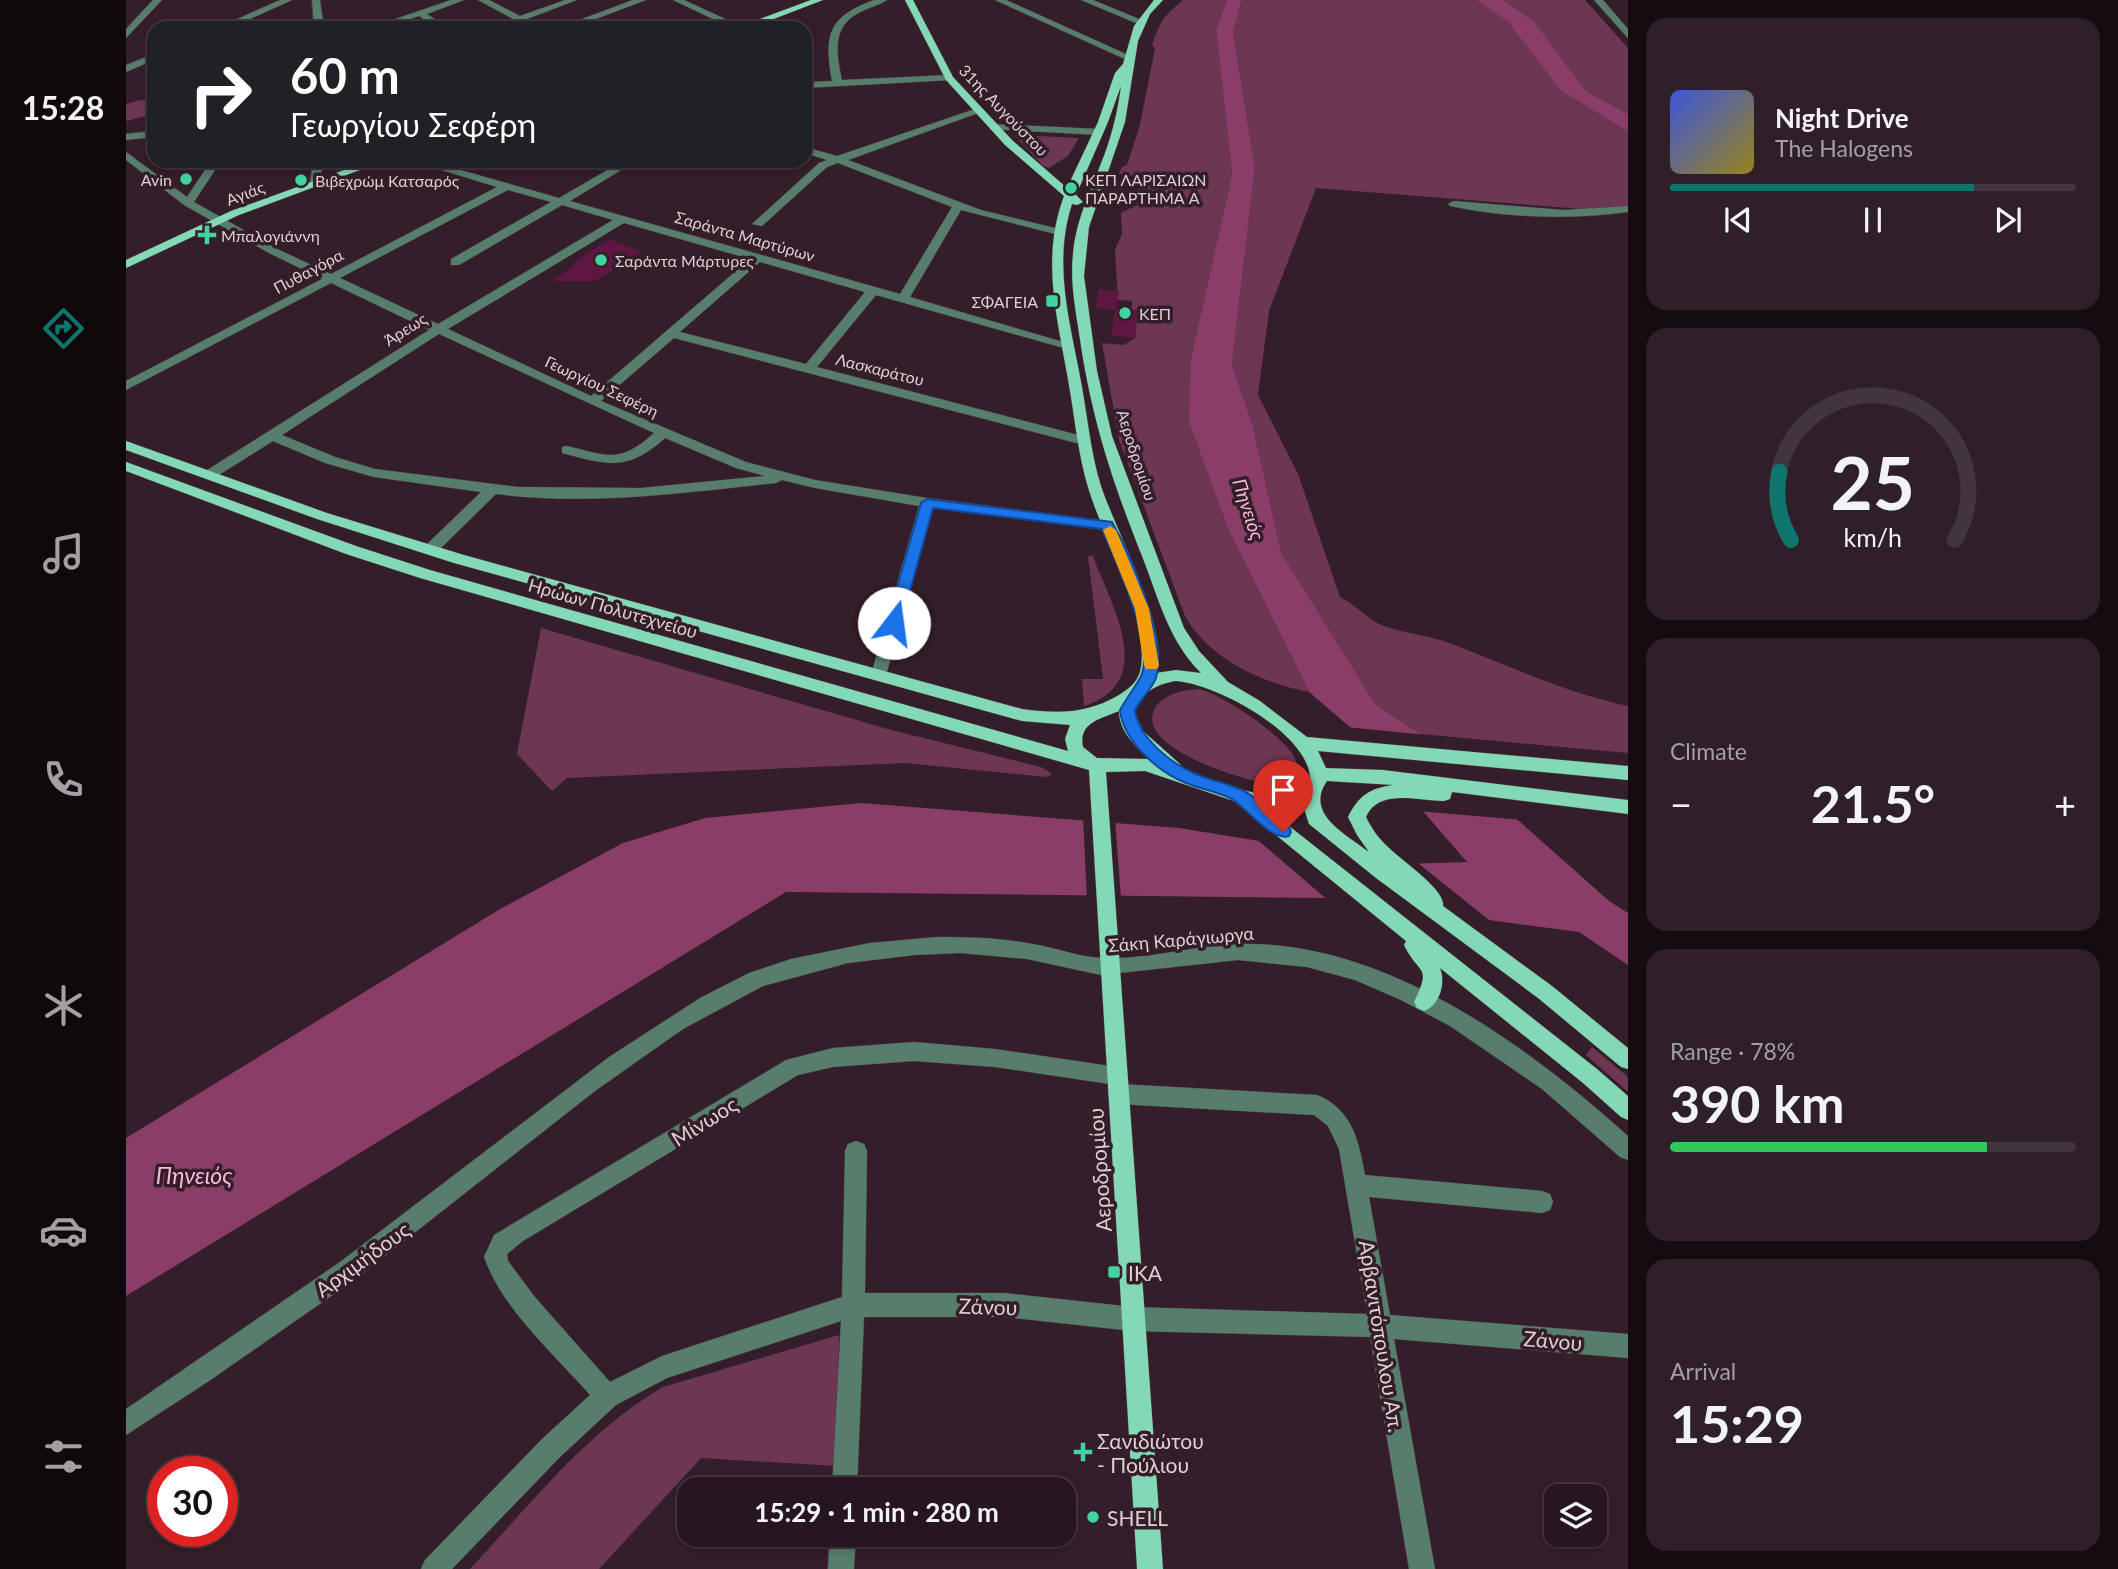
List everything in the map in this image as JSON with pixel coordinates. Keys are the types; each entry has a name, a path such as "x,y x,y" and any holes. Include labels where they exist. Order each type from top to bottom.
{"main road":[{"path":"761,21 820,0"},
{"name":"31ης Αυγούστου","path":"909,0 948,78 994,127 1069,195"},
{"path":"1160,0 1139,21 1129,60 1120,73 1099,132 1069,195 1059,232 1058,302 1072,369 1081,440 1107,525 1142,609 1146,627 1152,666 1148,679 1127,710 1129,723 1147,747 1188,778"},
{"name":"Αεροδρομίου","path":"1129,60 1128,89 1120,124 1079,251 1080,290 1090,366 1104,435 1176,629 1193,655 1228,689"},
{"name":"Αγιάς","path":"126,264 217,221 360,168"},
{"path":"1069,195 1090,211"},
{"name":"Ηρώων Πολυτεχνείου","path":"126,445 345,524 430,551 1022,715 1062,721 1086,716 1109,708 1158,678 1186,676 1228,689"},
{"name":"Ηρώων Πολυτεχνείου","path":"126,466 425,574 1013,740 1097,767"},
{"path":"1228,689 1283,726 1315,760 1316,781 1310,805 1315,819 1383,873 1505,961 1628,1060"},
{"path":"1086,716 1075,732 1073,744 1083,758 1097,767 1136,763 1238,795 1286,801 1316,781 1379,785 1433,795 1461,787 1628,807"},
{"path":"1301,743 1628,772"},
{"name":"Αεροδρομίου","path":"1097,767 1150,1569"},
{"path":"1379,785 1361,805 1357,817 1360,824 1377,847 1423,887 1445,917"},
{"path":"1238,795 1392,918 1425,950 1590,1076 1628,1110"},
{"path":"1424,1002 1433,990 1435,979 1425,950"}],"street":[{"path":"126,35 158,0"},
{"path":"238,21 288,0"},
{"path":"316,0 318,21"},
{"path":"395,21 460,0"},
{"path":"482,0 524,21"},
{"path":"520,19 573,0"},
{"path":"583,21 642,0"},
{"path":"677,0 725,21"},
{"path":"837,82 833,38 838,23 850,13 883,0"},
{"path":"999,0 1129,60"},
{"path":"1085,0 1139,21"},
{"path":"1598,0 1628,35"},
{"path":"420,13 432,21"},
{"path":"126,69 147,60"},
{"path":"812,84 948,78"},
{"path":"758,224 823,166 979,111"},
{"path":"994,127 1099,132"},
{"path":"126,137 147,135"},
{"path":"812,152 884,175 958,206 1003,220 1059,232"},
{"name":"Γεωργίου Σεφέρη","path":"126,155 188,203 217,221 592,402 741,465 783,478 927,503 1107,525"},
{"path":"188,203 211,168"},
{"path":"315,184 317,168"},
{"name":"Σαράντα Μαρτύρων","path":"441,168 1065,344"},
{"path":"455,262 619,168"},
{"name":"Πυθαγόρα","path":"126,386 329,277 505,187"},
{"path":"1454,204 1560,213 1597,214 1628,209"},
{"path":"904,297 958,206"},
{"name":"Άρεως","path":"209,475 439,329 624,218"},
{"path":"592,402 759,257"},
{"path":"808,370 874,289"},
{"name":"Λασκαράτου","path":"670,333 1081,440"},
{"path":"567,450 620,462 638,454 662,433"},
{"path":"271,435 364,471 402,479 547,494 641,493 718,487 783,478"},
{"path":"430,551 492,489"},
{"path":"880,675 927,503"},
{"name":"Σάκη Καράγιωργα","path":"590,1083 671,1026 731,990 772,973 822,960 905,947 957,944 1029,951 1109,964 1222,953 1287,955 1339,967 1424,1002 1542,1076 1628,1150"},
{"name":"Μίνωος","path":"607,1396 498,1268 495,1256 500,1244 793,1067 829,1056 864,1051 944,1052 1118,1085 1317,1105 1328,1109"},
{"name":"Αρχιμήδους","path":"126,1423 366,1258 590,1083"},
{"name":"Αρβανιτόπουλου Απ.","path":"1328,1109 1338,1119 1344,1131 1356,1185 1383,1326 1393,1406 1422,1569"},
{"path":"846,1477 856,1151"},
{"path":"1356,1185 1542,1202"},
{"name":"Ζάνου","path":"441,1567 551,1448 607,1396 662,1368 853,1305 1004,1305 1133,1319 1383,1326 1628,1346"},
{"path":"841,1569 842,1547"}],"shaded area":[{"path":"1183,0 1227,0 1216,30 1232,174 1191,358 1230,533 1309,692 1273,682 1238,667 1222,657 1195,631 1185,616 1119,440 1102,343 1124,345 1135,338 1138,311 1132,310 1132,301 1118,300 1115,250 1122,234 1121,213 1137,205 1140,177 1119,174 1122,167 1127,165 1140,125 1155,48 1152,46 1163,20"},
{"path":"1242,0 1476,0 1508,22 1560,90 1628,132 1628,209 1607,211 1316,188 1269,311 1258,395 1298,474 1340,597 1384,626 1446,642 1559,686 1628,706 1628,753 1421,734 1376,705 1281,552 1253,426 1232,365 1255,168 1233,32"},
{"path":"1503,0 1585,0 1628,48 1628,114 1585,90 1534,21"},
{"path":"147,100 147,116 126,121 126,104"},
{"path":"1014,135 1079,138 1068,156 1049,168 1043,166"},
{"path":"1088,556 1093,556 1118,619 1125,661 1120,679 1107,695 1084,706 1082,679 1103,679"},
{"path":"541,628 891,730 1041,767 1052,774 1047,777 905,763 567,778 552,791 517,754"},
{"path":"1198,689 1209,692 1253,718 1281,741 1296,761 1291,777 1270,783 1237,776 1191,758 1158,733 1152,719 1158,704 1176,693"},
{"path":"1592,1047 1628,1077 1628,1092 1586,1055"},
{"path":"839,1335 837,1466 701,1458 684,1477 677,1477 677,1484 599,1569 470,1569 584,1447 635,1405 663,1387"}],"water":[{"name":"Πηνειός","path":"1227,0 1242,0 1233,32 1255,168 1232,365 1253,426 1281,552 1376,705 1421,734 1609,901 1628,913 1628,965 1579,932 1325,898 786,892 126,1296 126,1138 500,909 623,843 705,818 861,803 1179,828 1402,864 1467,862 1351,728 1309,692 1230,533 1189,422 1191,358 1232,174 1216,30"},
{"path":"1476,0 1503,0 1534,21 1585,90 1628,114 1628,132 1560,90 1508,22"}],"pier":[{"path":"1345,727 1427,735 1523,820 1418,811"},
{"path":"1083,817 1115,819 1121,899 1087,899"},
{"path":"1253,836 1414,860 1494,924 1330,902"}],"building":[{"name":"Σαράντα Μάρτυρες","path":"610,239 643,252 596,281 553,281 577,262 575,261"},
{"name":"ΚΕΠ","path":"1098,289 1119,291 1117,308 1138,310 1135,338 1111,336 1115,310 1096,308"}],"slow traffic":[{"path":"1110,530 1142,609 1151,665"}],"place":[{"name":"Avin","path":"186,179"},
{"name":"Βιβεχρώμ Κατσαρός","path":"301,180"},
{"name":"ΚΕΠ ΛΑΡΙΣΑΙΩΝ ΠΑΡΑΡΤΗΜΑ A","path":"1071,188"},
{"name":"Μπαλογιάννη","path":"207,235"},
{"name":"Σαράντα Μάρτυρες","path":"601,260"},
{"name":"ΣΦΑΓΕΙΑ","path":"1052,301"},
{"name":"ΚΕΠ","path":"1125,313"},
{"name":"ΙΚΑ","path":"1114,1272"},
{"name":"Σανιδιώτου - Πούλιου","path":"1083,1452"},
{"name":"SHELL","path":"1093,1517"}],"route":[{"path":"894,623 927,503 1107,525 1142,609 1151,657 1152,666 1148,679 1137,691 1127,710 1129,723 1147,747 1167,764 1188,778 1238,795 1283,832"}]}
